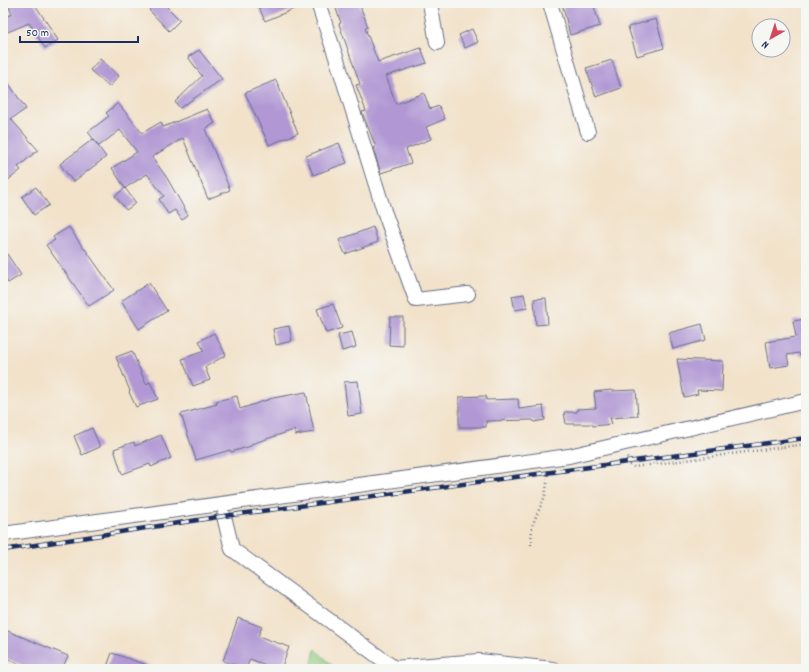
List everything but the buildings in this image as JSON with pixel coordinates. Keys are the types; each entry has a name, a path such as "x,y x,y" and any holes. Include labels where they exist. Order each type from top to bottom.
{"street":[{"path":"318,3 384,211 416,300 468,294"},
{"path":"430,3 437,43"},
{"path":"550,3 588,132"},
{"path":"3,534 547,460 623,444 806,401"},
{"path":"224,516 232,548 394,668 478,661 553,669"}],"path":[{"path":"623,444 628,462 634,467 806,444"},
{"path":"531,545 532,526 545,496 547,484 547,460"}],"green space":[{"path":"315,649 336,669 311,669"}],"railway":[{"path":"3,550 224,516 806,438"}]}
